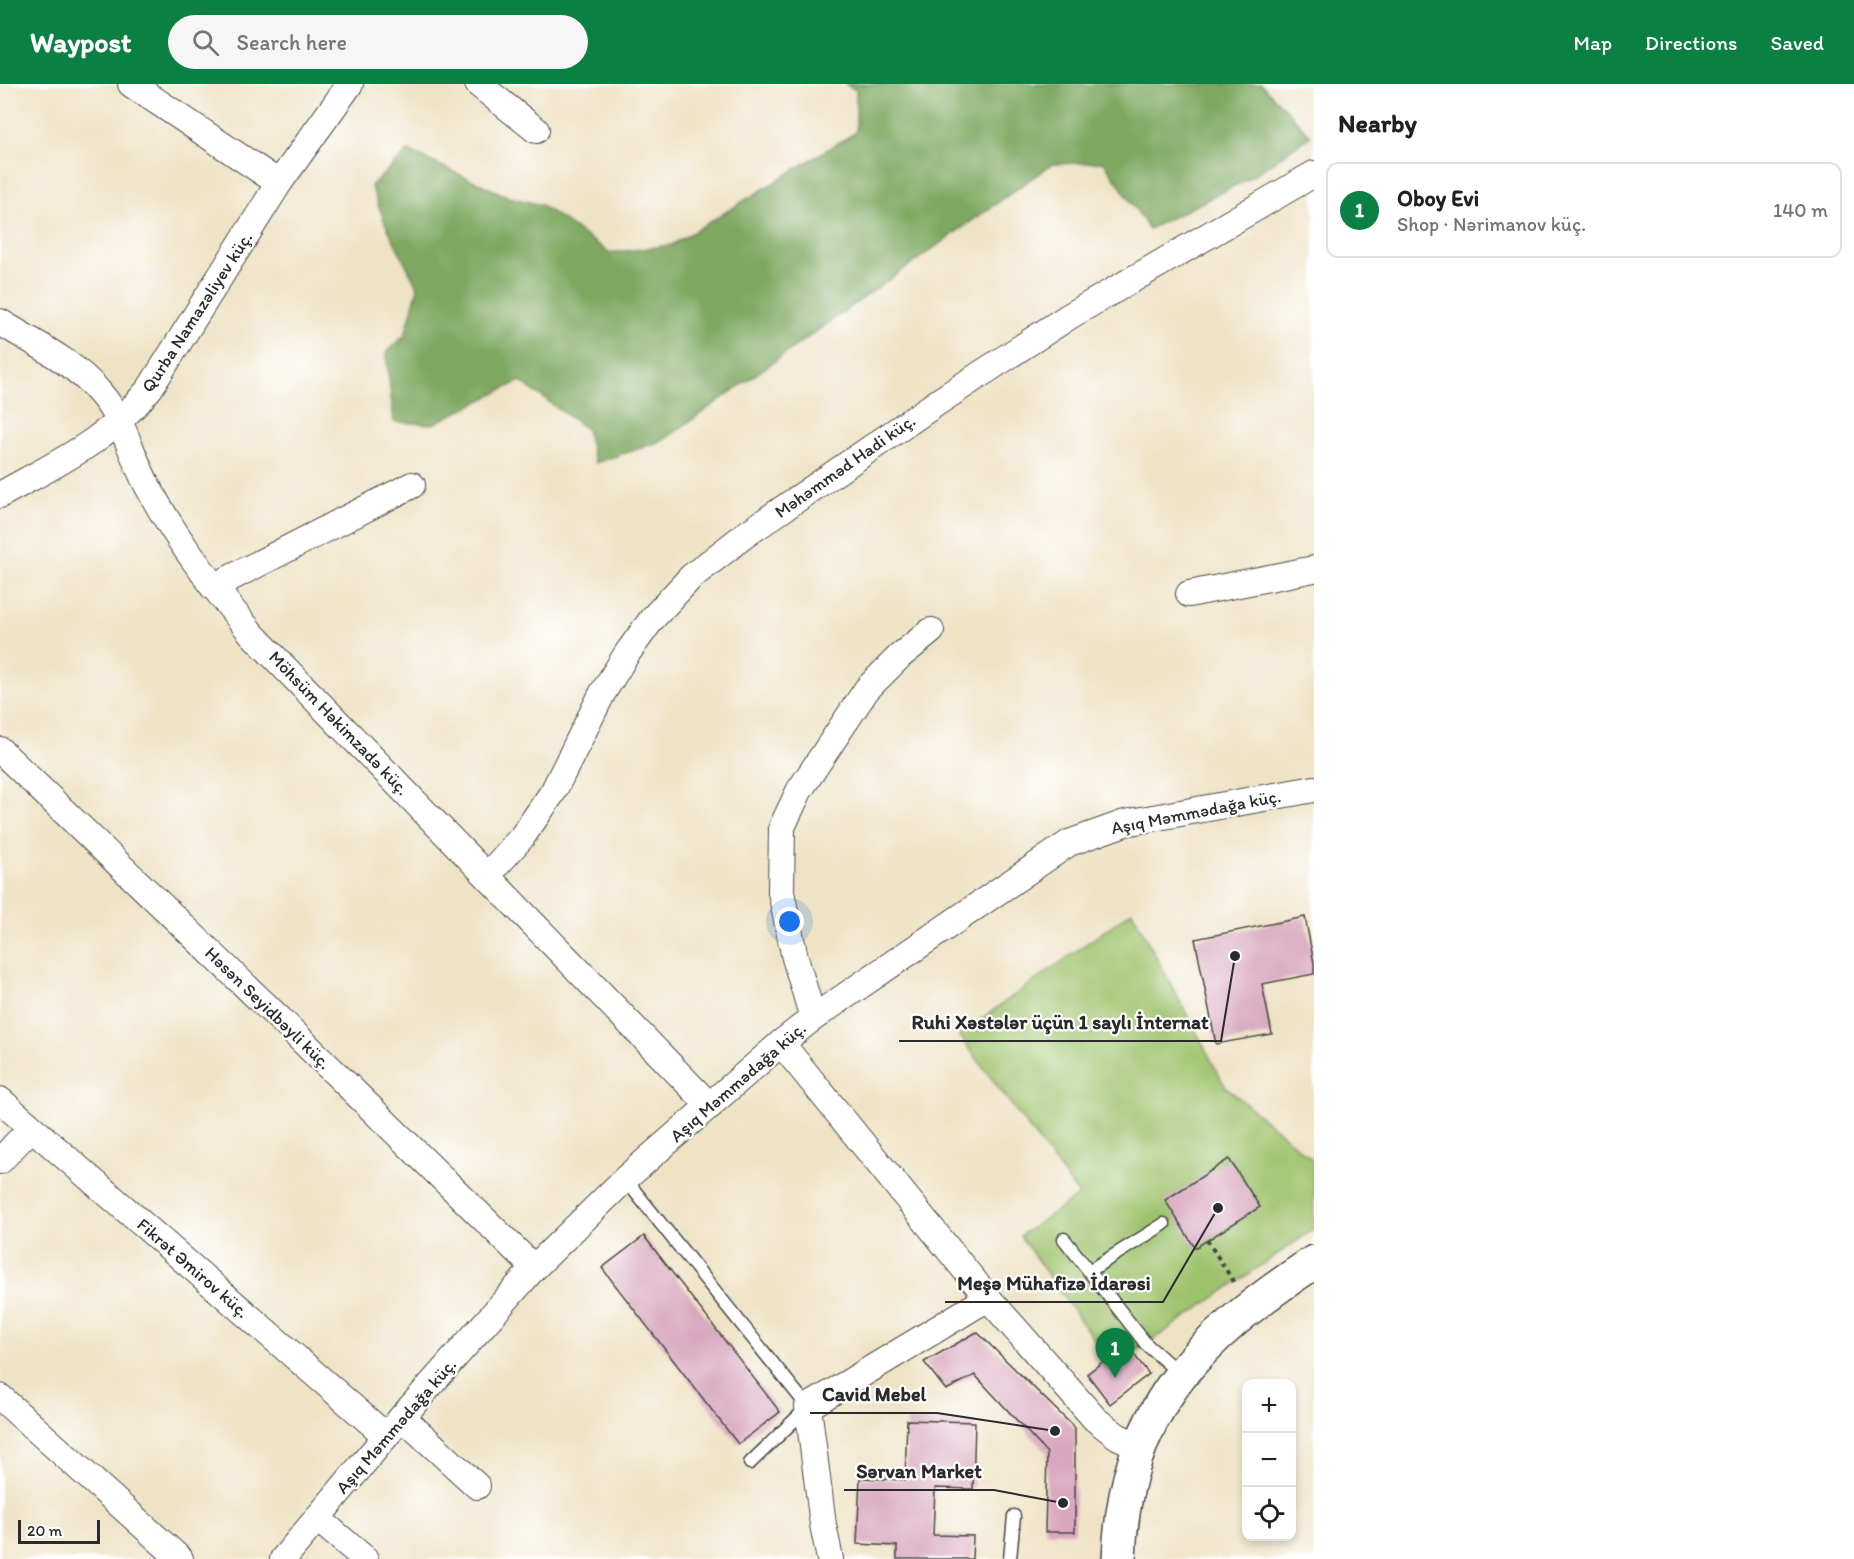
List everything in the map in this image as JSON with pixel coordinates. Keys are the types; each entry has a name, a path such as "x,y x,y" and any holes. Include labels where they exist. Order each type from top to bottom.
{"main road":[{"path":"1119,1559 1126,1497 1138,1446 1163,1398 1206,1345 1251,1307 1314,1262"}],"street":[{"path":"131,84 279,183"},
{"name":"Qurba Namazəliyev küç.","path":"0,495 77,453 121,421 150,388 279,183 350,84"},
{"path":"478,84 536,130"},
{"name":"Məhəmməd Hadi küç.","path":"488,875 522,837 553,792 602,694 626,655 652,619 691,577 745,535 928,408 1058,324 1314,174"},
{"name":"Möhsüm Həkimzadə küç.","path":"0,322 81,374 100,392 121,421 147,485 213,587 252,634 711,1106"},
{"path":"213,587 412,485"},
{"path":"1189,594 1314,569"},
{"path":"813,1018 795,958 781,892 782,827 799,791 867,690 900,656 931,631"},
{"name":"Həsən Seyidbəyli küç.","path":"0,750 534,1268"},
{"name":"Aşıq Məmmədağa küç.","path":"283,1559 394,1427 534,1268 625,1179 781,1043 813,1018 1069,843 1125,823 1314,789"},
{"path":"781,1043 988,1298 1095,1419 1117,1437 1138,1446"},
{"name":"Fikrət Əmirov küç.","path":"0,1100 394,1427 477,1486"},
{"path":"0,1161 31,1128"},
{"path":"830,1559 808,1407 988,1298"},
{"path":"0,1397 180,1559"},
{"path":"317,1518 366,1559"}],"lane":[{"path":"625,1179 808,1407 750,1463"},
{"path":"1089,1271 1164,1224"},
{"path":"1064,1239 1146,1344 1181,1374"},
{"path":"1010,1559 1014,1516"}],"path":[{"path":"1207,1240 1251,1307"}],"green space":[{"path":"845,84 1261,84 1311,136 1248,179 1149,229 1104,162 1052,164 662,441 595,463 586,429 520,381 433,424 394,422 386,353 405,335 418,288 386,225 371,186 408,151 509,197 541,205 610,253 672,245 856,132 856,90"},
{"path":"1132,911 1225,1086 1314,1161 1314,1229 1138,1350 1125,1336 1103,1352 1020,1236 1079,1195 959,1035"}],"building":[{"path":"1305,917 1314,974 1262,984 1272,1034 1216,1044 1195,939"},
{"path":"1229,1159 1260,1207 1195,1248 1165,1200"},
{"path":"644,1236 780,1412 738,1444 602,1268"},
{"path":"977,1332 1075,1428 1075,1532 1045,1532 1047,1453 975,1375 946,1390 924,1362"},
{"path":"1126,1344 1149,1374 1110,1404 1087,1374"},
{"path":"907,1420 975,1422 973,1489 935,1488 933,1535 973,1536 972,1559 897,1559 897,1546 857,1544 860,1478 905,1480"}],"place":[{"name":"Ruhi Xəstələr üçün 1 saylı İnternat","path":"1235,956"},
{"name":"Meşə Mühafizə İdarəsi","path":"1218,1208"},
{"name":"Oboy Evi","path":"1115,1378"},
{"name":"Cavid Mebel","path":"1055,1431"},
{"name":"Sərvan Market","path":"1063,1503"}]}
